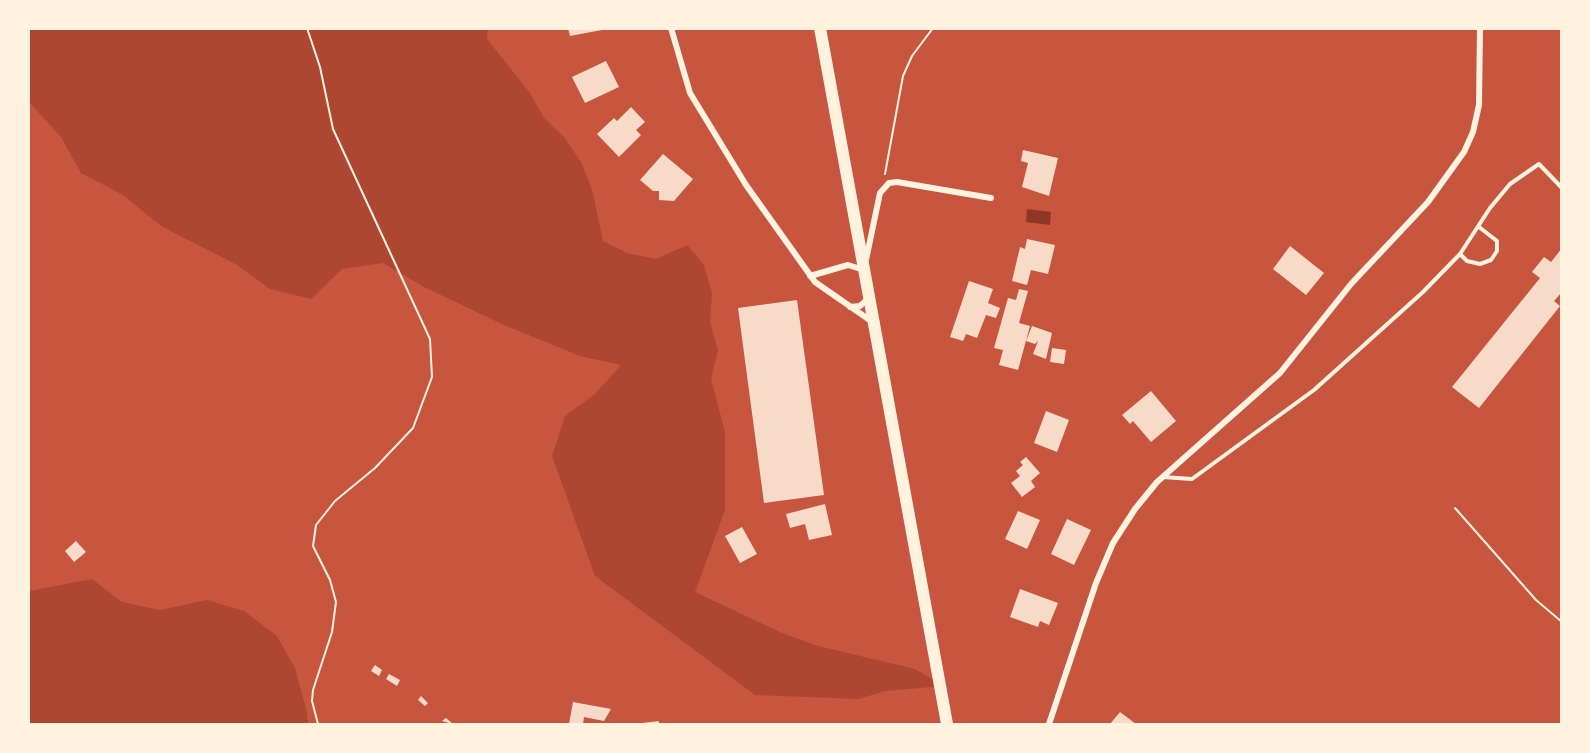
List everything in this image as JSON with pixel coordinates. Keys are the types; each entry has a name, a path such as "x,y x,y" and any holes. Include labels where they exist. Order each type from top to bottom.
{"main road":[{"path":"819,28 947,724"}],"street":[{"path":"671,28 685,79 704,119 746,185 810,276 849,307 874,323"},
{"path":"1049,724 1096,583 1113,543 1141,500 1163,477 1280,373 1351,284 1421,210 1445,181 1467,145 1477,118 1480,91 1480,30"},
{"path":"810,276 848,265 864,267 882,189 889,183 897,182 991,198"},
{"path":"849,307 860,306 869,298"}],"lane":[{"path":"1163,477 1192,479 1314,390 1424,292 1460,254 1510,184 1539,164 1562,188"},
{"path":"1460,254 1467,261 1480,264 1491,260 1497,251 1497,241 1479,227"}],"path":[{"path":"307,28 320,67 333,129 430,339 432,377 413,428 375,468 335,501 316,525 313,546 330,580 336,602 332,632 313,690 312,701 318,724"},
{"path":"882,189 903,76 912,56 933,28"},
{"path":"1455,508 1536,600 1562,622"}],"shaded area":[{"path":"29,29 488,29 487,39 530,93 544,118 564,137 581,162 592,189 603,241 627,253 656,259 687,245 704,265 712,293 710,322 718,350 711,379 725,432 725,510 695,592 782,633 818,646 915,669 944,686 885,691 859,699 755,695 595,576 552,456 565,416 595,394 621,365 580,356 504,325 424,287 383,263 342,269 311,299 270,289 237,265 161,226 123,195 81,173 61,137 29,102"},
{"path":"1027,209 1051,212 1050,225 1026,222"},
{"path":"92,579 122,602 160,610 207,600 244,611 277,636 295,668 308,724 29,724 29,591"}],"building":[{"path":"568,28 602,28 602,30 570,36"},
{"path":"606,61 619,87 585,103 572,77"},
{"path":"631,107 645,122 636,130 641,135 619,157 597,134 614,118 617,121"},
{"path":"1023,150 1058,158 1049,196 1022,187 1028,163 1021,161"},
{"path":"663,154 693,179 674,201 659,200 659,191 653,191 640,180"},
{"path":"1027,239 1055,245 1048,274 1031,270 1027,285 1012,281 1020,247 1025,249"},
{"path":"1290,246 1324,273 1306,295 1273,269"},
{"path":"1562,248 1562,292 1554,301 1560,306 1479,408 1452,387 1540,278 1532,272 1544,257 1551,262"},
{"path":"969,281 993,289 988,303 1000,308 996,318 986,315 977,338 966,334 963,341 950,337"},
{"path":"1019,289 1028,291 1019,323 1030,326 1018,370 999,365 1003,350 994,348 1008,298 1016,300"},
{"path":"797,300 824,495 764,503 738,308"},
{"path":"1032,326 1052,333 1046,359 1033,354 1038,341 1035,344 1026,341"},
{"path":"1052,348 1066,350 1064,364 1050,362"},
{"path":"1151,391 1176,421 1151,442 1133,421 1130,424 1122,415"},
{"path":"1046,411 1069,420 1057,452 1034,443"},
{"path":"1026,457 1040,473 1031,481 1035,487 1022,497 1011,483 1020,476 1016,471 1023,465 1020,462"},
{"path":"825,504 832,535 809,540 805,524 790,528 786,514"},
{"path":"1018,511 1040,520 1027,549 1005,539"},
{"path":"1067,519 1091,530 1074,565 1051,554"},
{"path":"742,527 757,554 740,563 725,536"},
{"path":"76,541 86,552 74,562 65,551"},
{"path":"1020,589 1058,603 1049,625 1040,621 1038,627 1010,617"},
{"path":"375,665 382,670 379,676 371,671"},
{"path":"389,674 400,680 397,686 386,679"},
{"path":"421,696 428,703 425,706 418,700"},
{"path":"573,702 611,709 604,721 584,717 583,724 569,724"},
{"path":"1120,712 1136,724 1110,724"},
{"path":"659,721 659,724 642,724 642,723"}]}
